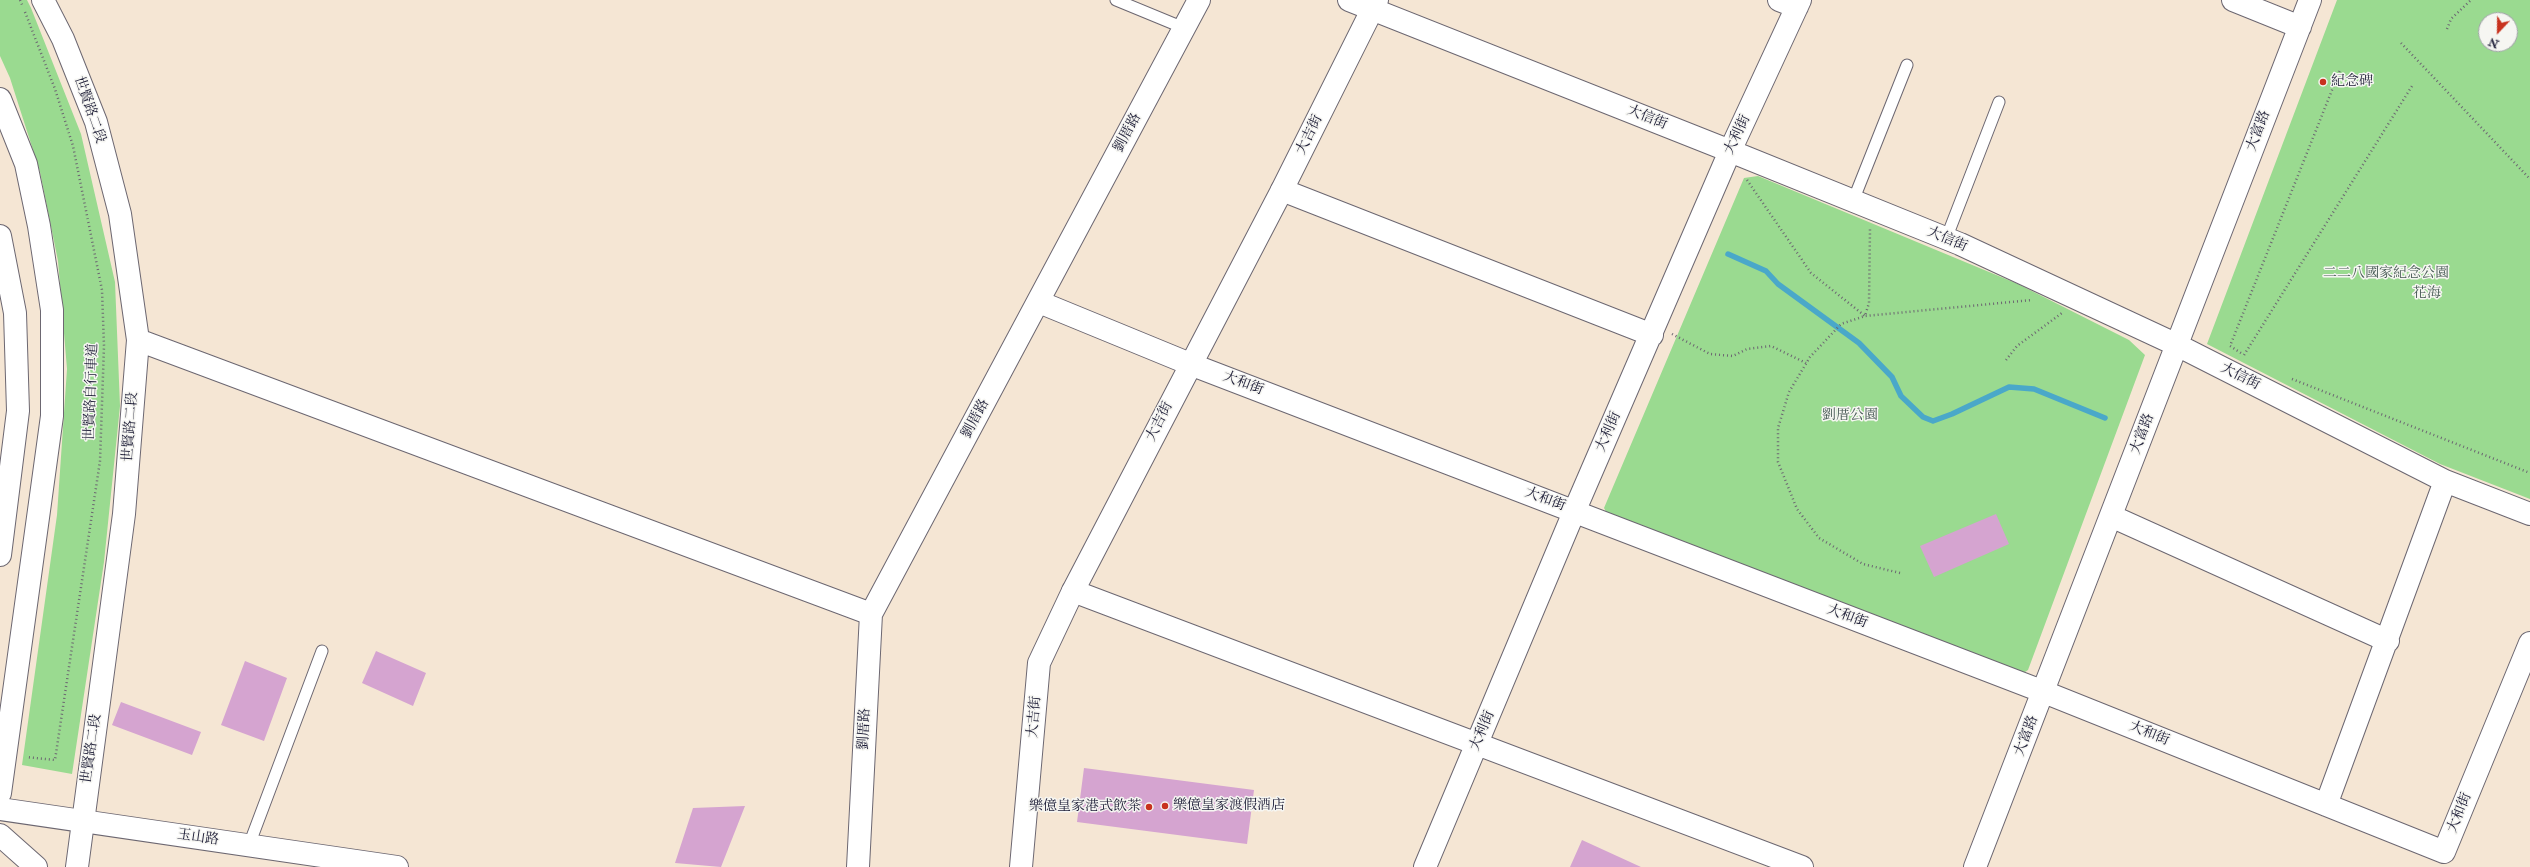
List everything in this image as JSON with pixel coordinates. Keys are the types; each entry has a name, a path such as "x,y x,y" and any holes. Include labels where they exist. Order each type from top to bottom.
{"street":[{"name":"世賢路二段","path":"43,0 63,39 96,122 120,214 138,340 124,514 77,867"},
{"name":"劉厝路","path":"858,867 871,614 1199,0"},
{"name":"大信街","path":"1349,0 1374,4 1946,239 2177,346 2445,481 2530,514"},
{"path":"2233,0 2300,27"},
{"name":"大富路","path":"1975,867 2044,692 2310,0"},
{"name":"大利街","path":"1425,867 1478,745 1574,512 1654,331 1792,2"},
{"name":"大吉街","path":"1021,867 1039,663 1073,591 1282,190 1374,4"},
{"path":"0,99 26,164 39,226 52,310 52,416 0,793"},
{"path":"1282,190 1654,331"},
{"path":"0,236 15,314 18,411 0,555"},
{"name":"大和街","path":"1039,302 1190,364 2044,692 2444,852 2530,643"},
{"path":"138,340 871,614"},
{"path":"2326,805 2388,641 2445,481"},
{"path":"2111,516 2388,641"},
{"path":"1073,591 1802,867"},
{"name":"玉山路","path":"0,809 397,867"},
{"path":"0,835 36,867"}],"lane":[{"path":"1116,0 1184,28"},
{"path":"1853,201 1907,65"},
{"path":"1946,239 1999,102"},
{"path":"249,845 322,651"}],"path":[{"name":"世賢路自行車道","path":"20,0 55,89 73,146 102,290 104,346 100,461 55,760 26,756 25,762"},
{"path":"2447,29 2451,19 2471,0"},
{"path":"2401,43 2530,179"},
{"path":"2251,359 2230,346 2340,70"},
{"path":"2244,355 2412,86"},
{"path":"1744,175 1811,273 1865,316"},
{"path":"1865,316 1869,303 1870,227"},
{"path":"1900,573 1863,564 1819,538 1797,509 1778,462 1778,428 1789,392 1806,363 1841,324 1865,316 2034,299"},
{"path":"2006,360 2017,346 2066,311 2059,308"},
{"path":"1654,331 1710,354 1733,356 1747,349 1771,346 1806,363"},
{"path":"2285,376 2530,473"}],"green space":[{"path":"0,0 27,0 31,8 81,134 115,282 120,406 104,562 72,774 22,765 57,515 67,369 58,261 40,172 10,78 0,56"},
{"name":"二二八國家紀念公園","path":"2337,0 2530,0 2530,499 2440,464 2207,344"},
{"name":"劉厝公園","path":"1758,176 2018,284 2129,340 2145,355 2028,670 2013,680 1612,523 1604,508 1744,178"}],"building":[{"path":"1996,514 2009,544 1934,577 1920,546"},
{"path":"376,651 426,673 413,706 362,683"},
{"path":"245,661 287,678 264,741 221,725"},
{"path":"121,702 201,732 192,755 112,725"},
{"name":"樂億皇家渡假酒店","path":"1084,768 1254,790 1247,844 1077,822"},
{"path":"745,806 721,867 675,863 693,808"},
{"path":"1582,840 1641,867 1570,867"}],"waterway":[{"path":"1728,254 1766,271 1778,284 1859,343 1892,377 1901,396 1923,417 1933,421 1952,414 2009,387 2034,389 2105,418"}],"place":[{"name":"紀念碑","path":"2323,82"},
{"name":"樂億皇家渡假酒店","path":"1165,806"},
{"name":"樂億皇家港式飲茶","path":"1149,807"}],"park label":[{"name":"花海","path":"2427,294"}]}
